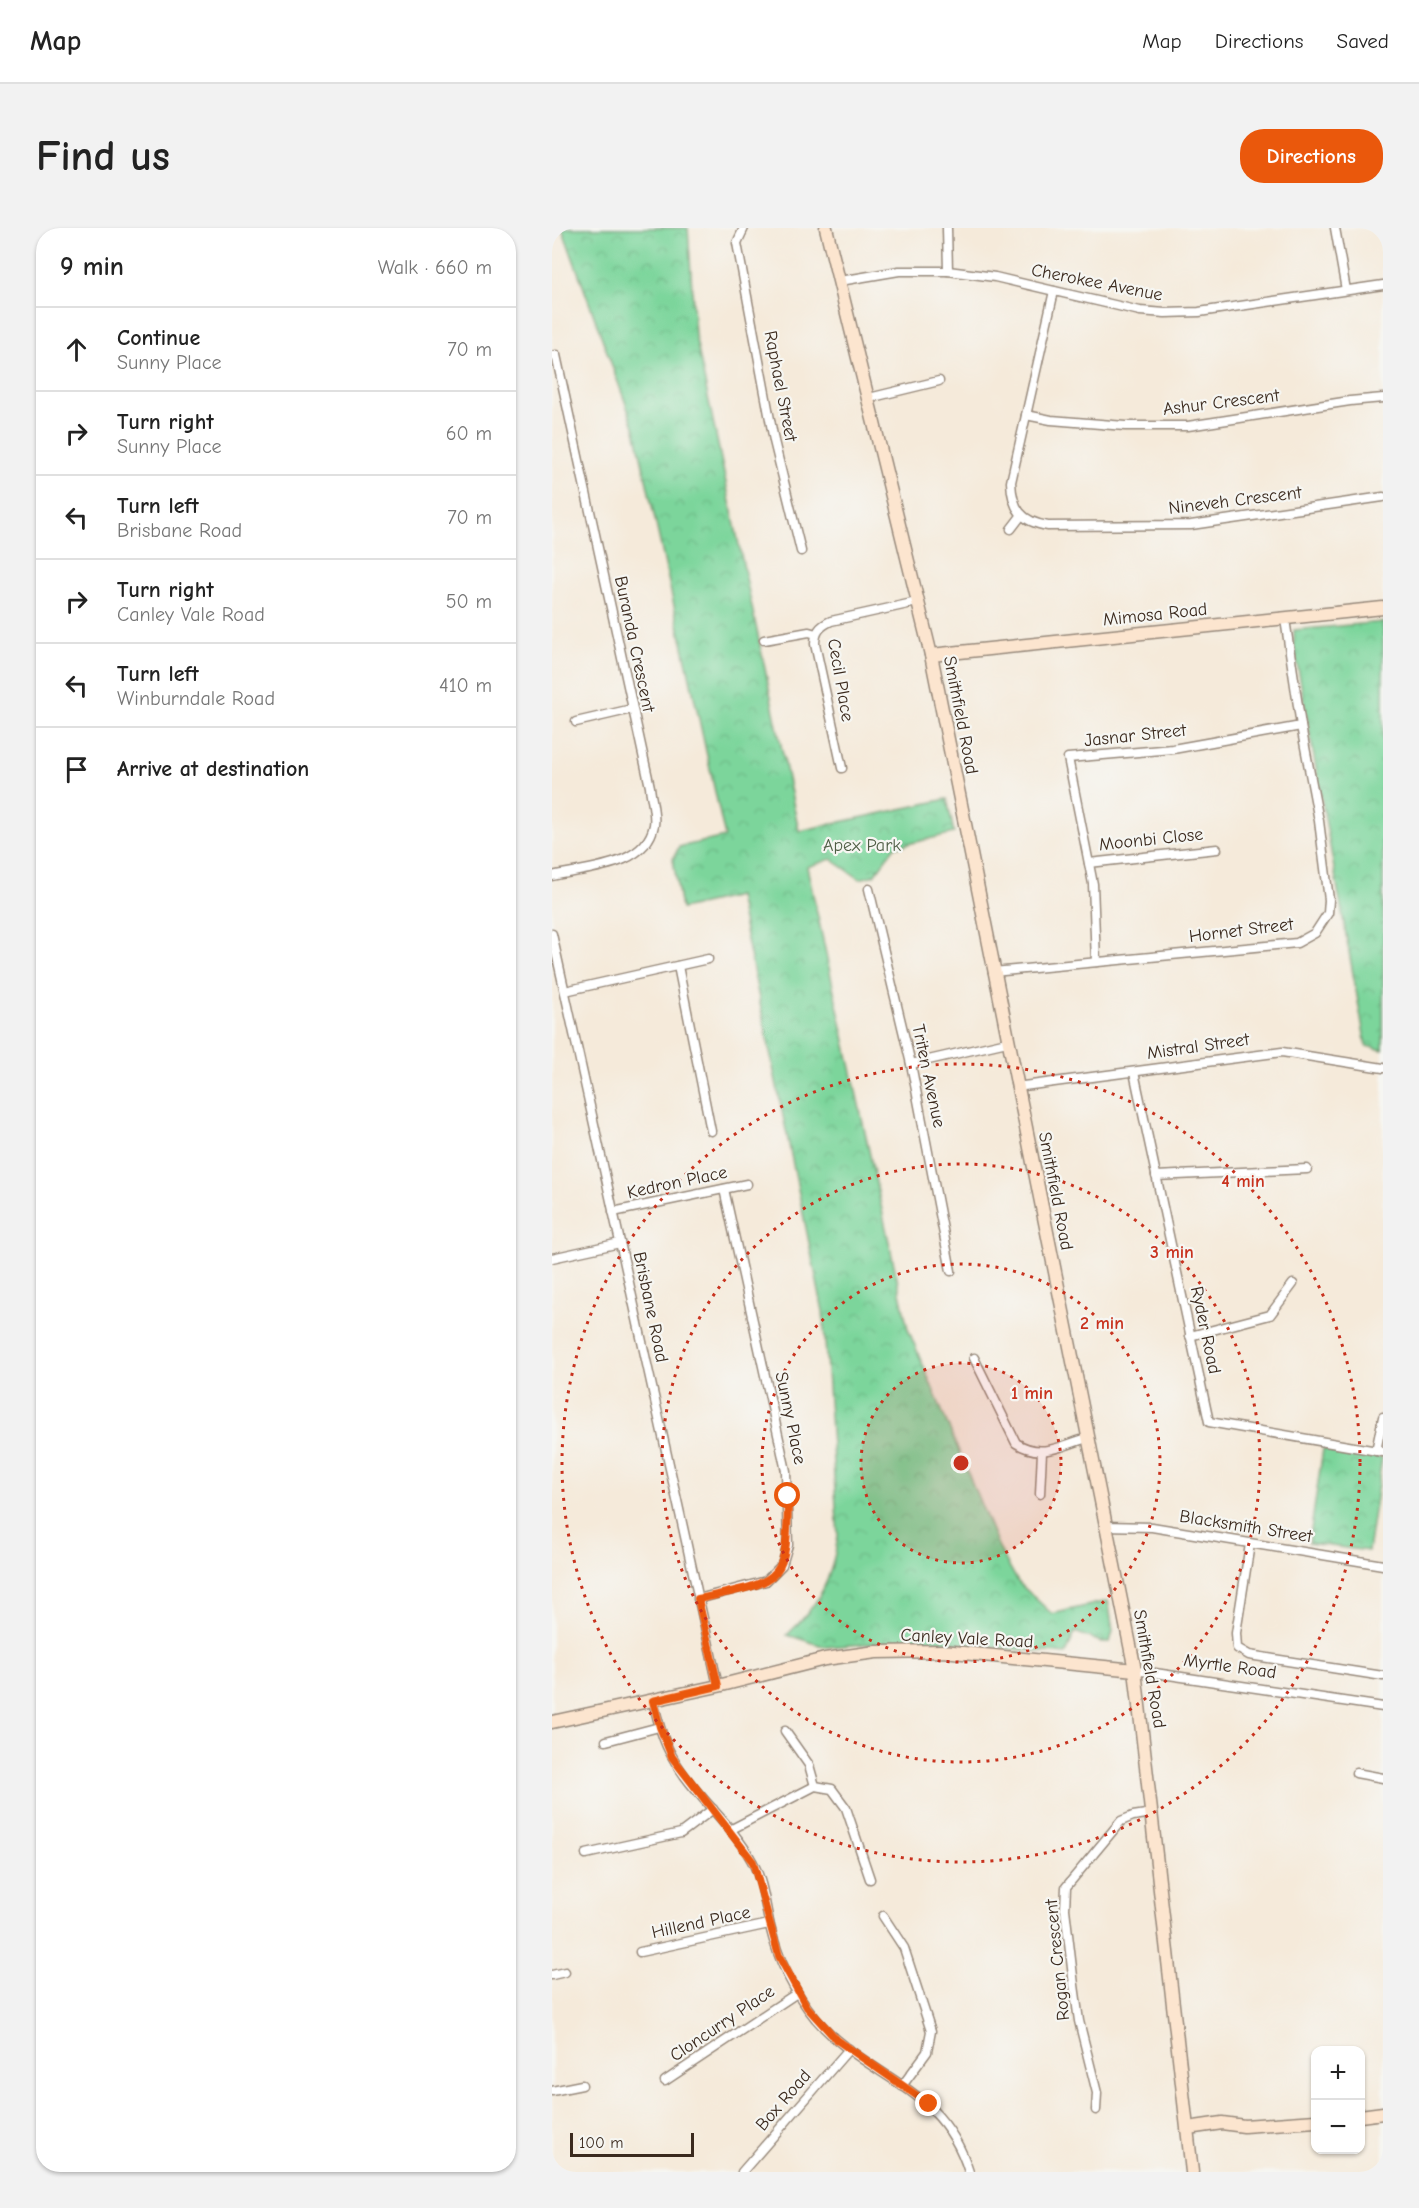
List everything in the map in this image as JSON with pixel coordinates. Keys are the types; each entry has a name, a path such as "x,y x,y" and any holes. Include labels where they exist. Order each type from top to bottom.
{"main road":[{"name":"Smithfield Road","path":"826,228 931,655 1104,1526 1135,1670 1192,2172"},
{"name":"Mimosa Road","path":"931,655 1383,608"},
{"name":"Canley Vale Road","path":"552,1722 718,1686 825,1659 899,1651 995,1655 1135,1670"},
{"path":"1365,2116 1383,2114"},
{"path":"1188,2128 1222,2123 1244,2126 1311,2121"}],"street":[{"name":"Raphael Street","path":"744,228 737,243 774,441 801,551"},
{"path":"947,228 948,271"},
{"path":"1335,228 1346,290"},
{"name":"Cherokee Avenue","path":"840,281 884,272 948,271 995,277 1140,311 1182,313 1383,285"},
{"path":"1011,529 1021,516 1015,508 1011,482 1054,291"},
{"name":"Buranda Crescent","path":"552,356 556,355 651,796 654,823 648,840 640,850 624,860 552,876"},
{"path":"868,398 939,381"},
{"name":"Ashur Crescent","path":"1026,415 1051,420 1125,426 1188,426 1383,398"},
{"name":"Nineveh Crescent","path":"1021,516 1048,526 1191,525 1383,497"},
{"name":"Cecil Place","path":"842,768 816,644 816,634 823,625 831,621 917,602"},
{"name":"Hornet Street","path":"993,972 1297,943 1315,933 1328,913 1329,900 1319,821 1300,726 1285,619"},
{"path":"764,640 809,632 816,634"},
{"path":"576,722 632,709"},
{"name":"Jasnar Street","path":"1096,962 1093,884 1068,758 1173,749 1300,726"},
{"name":"Moonbi Close","path":"1089,863 1217,849"},
{"name":"Triten Avenue","path":"869,889 911,1064 951,1271"},
{"name":"Brisbane Road","path":"552,934 718,1686"},
{"path":"565,992 708,959"},
{"path":"678,966 711,1131"},
{"path":"911,1064 1007,1042"},
{"name":"Mistral Street","path":"1016,1087 1282,1052 1383,1068"},
{"name":"Ryder Road","path":"1134,1071 1209,1422 1380,1452"},
{"path":"1156,1176 1307,1169"},
{"name":"Kedron Place","path":"613,1212 747,1184"},
{"name":"Sunny Place","path":"698,1599 766,1581 782,1565 788,1545 786,1471 724,1189"},
{"path":"552,1258 620,1243"},
{"path":"1190,1336 1270,1315 1293,1284"},
{"path":"974,1358 1016,1443 1029,1451 1042,1452 1087,1438"},
{"path":"1380,1452 1383,1417"},
{"path":"1040,1494 1042,1452"},
{"name":"Blacksmith Street","path":"1104,1526 1152,1527 1383,1565"},
{"path":"1250,1544 1236,1633 1237,1648 1249,1655 1383,1676"},
{"name":"Myrtle Road","path":"1135,1670 1383,1707"},
{"path":"653,1701 660,1727 676,1762 730,1830 755,1868 779,1956 797,1993 827,2031 849,2049 929,2104 957,2139 969,2172"},
{"path":"606,1741 660,1727"},
{"path":"785,1731 809,1765 815,1786"},
{"path":"1356,1773 1383,1778"},
{"path":"730,1830 815,1786 832,1789 846,1808 870,1879"},
{"path":"586,1854 681,1833 712,1809"},
{"name":"Rogan Crescent","path":"1096,2110 1097,2093 1075,1994 1065,1909 1066,1887 1121,1821 1133,1816 1153,1813"},
{"path":"883,1916 904,1948 931,2031 927,2052 902,2086"},
{"name":"Hillend Place","path":"640,1952 769,1924"},
{"path":"552,1975 565,1972"},
{"name":"Cloncurry Place","path":"665,2081 797,1993"},
{"name":"Box Road","path":"742,2172 849,2049"},
{"path":"552,2091 582,2085"}],"green space":[{"name":"Apex Park","path":"562,228 688,228 695,335 799,831 947,799 954,833 895,847 874,875 860,879 831,859 807,867 908,1329 1000,1550 1018,1582 1052,1614 1108,1601 1113,1631 1110,1642 1101,1642 1075,1632 1066,1654 922,1640 826,1647 787,1635 808,1613 822,1591 832,1566 838,1536 823,1311 738,896 681,909 673,859 679,847 725,837 635,429"},
{"path":"1383,622 1383,1050 1366,1046 1294,646 1294,630"},
{"path":"1323,1449 1382,1458 1368,1551 1309,1543"}],"route":[{"path":"788,1496 788,1545 782,1565 775,1575 753,1587 698,1599 718,1686 653,1701 672,1757 753,1862 779,1956 797,1993 837,2040 929,2104"}]}
